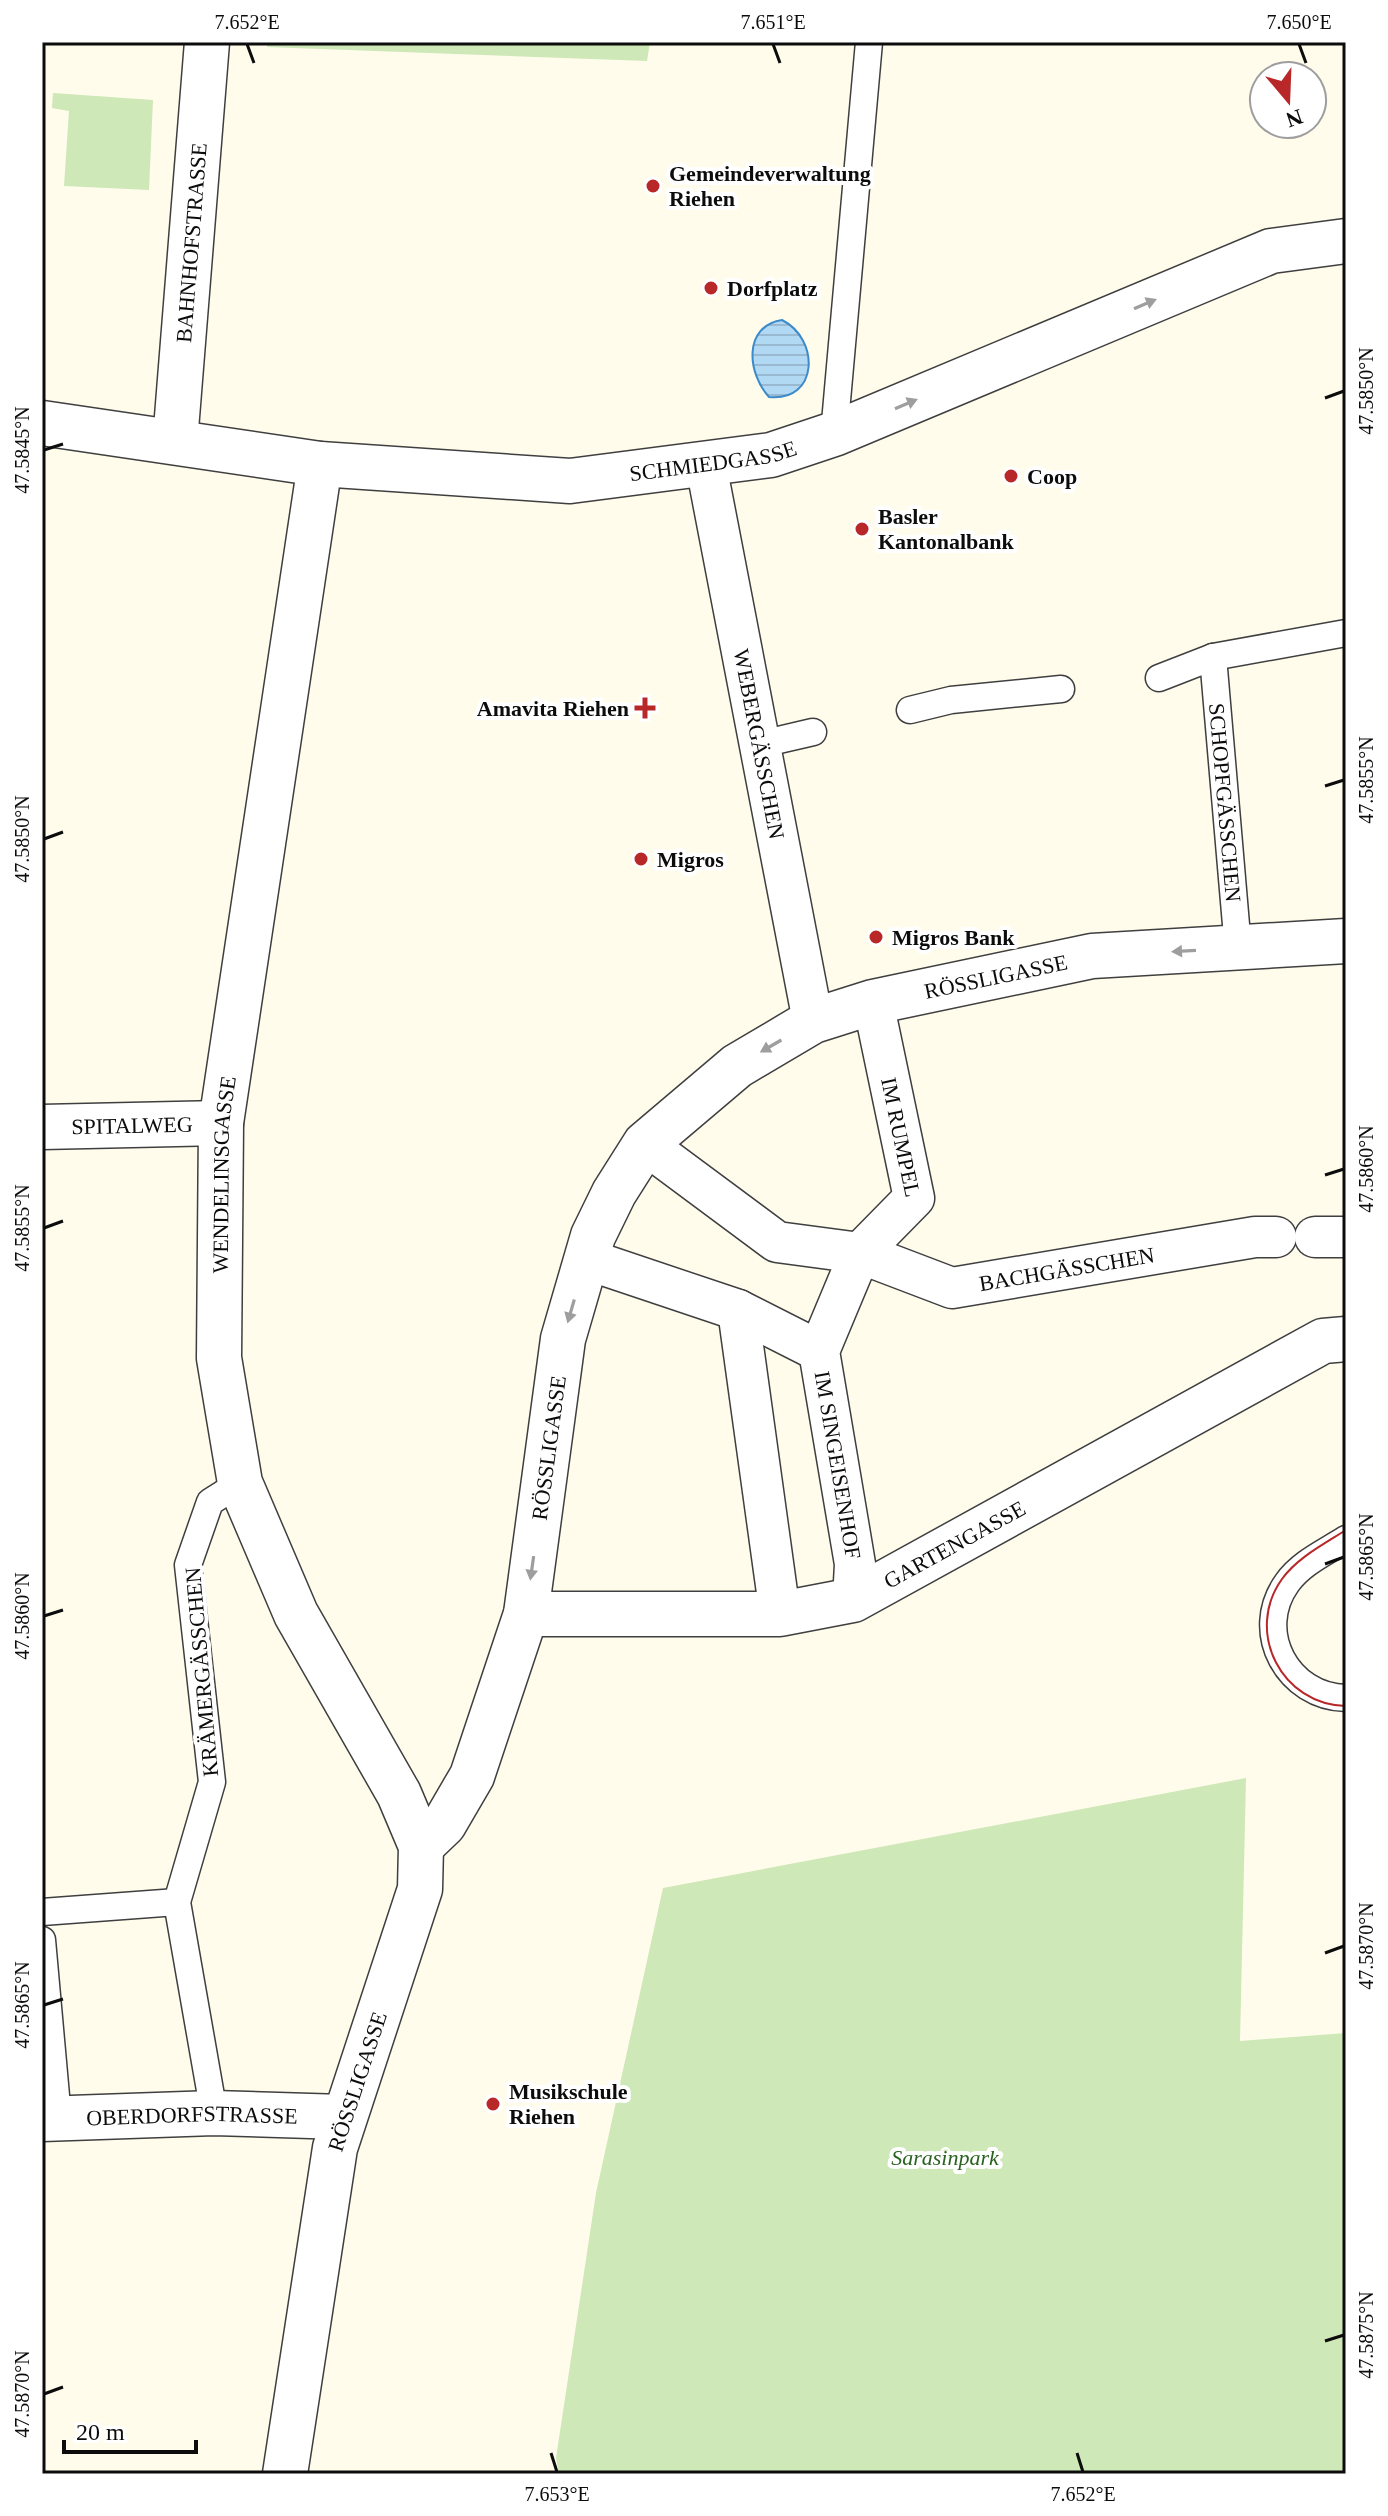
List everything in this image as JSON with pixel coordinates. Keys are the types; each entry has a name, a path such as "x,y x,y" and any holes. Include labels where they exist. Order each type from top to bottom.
{"street":[{"name":"BAHNHOFSTRASSE","path":"175,442 207,42"},
{"name":"SCHMIEDGASSE","path":"42,423 320,464 570,481 706,465 771,455 834,434 1271,251 1346,241"},
{"name":"WENDELINSGASSE","path":"320,464 221,1123 219,1358 240,1483 296,1614 399,1794 421,1846"},
{"name":"WEBERGÄSSCHEN","path":"706,465 813,1021"},
{"name":"RÖSSLIGASSE","path":"285,2474 335,2148 343,2117 420,1889 421,1846 444,1824 472,1776 526,1614 563,1339 586,1259 614,1193 645,1144 737,1066 813,1021 873,1002 1092,956 1346,941"},
{"name":"IM RUMPEL","path":"860,1253 914,1198 873,1002"},
{"name":"SPITALWEG","path":"42,1127 221,1123"},
{"path":"645,1144 777,1242 860,1253"},
{"name":"BACHGÄSSCHEN","path":"860,1253 952,1288 1255,1237 1312,1237"},
{"name":"IM SINGEISENHOF","path":"853,1600 855,1564 819,1351 860,1253"},
{"path":"586,1259 738,1310 819,1351"},
{"path":"738,1310 780,1614"},
{"name":"GARTENGASSE","path":"526,1614 780,1614 853,1600 1323,1341 1346,1339"},
{"name":"OBERDORFSTRASSE","path":"50,2118 214,2113 343,2117"}],"lane":[{"path":"834,434 868,50"},
{"path":"1159,678 1213,657 1346,633"},
{"name":"SCHOPFGÄSSCHEN","path":"1213,657 1238,948"},
{"path":"910,710 951,700 1061,689"},
{"path":"761,744 813,732"},
{"name":"KRÄMERGÄSSCHEN","path":"214,2113 177,1902 212,1782 188,1565 210,1502 240,1483"},
{"path":"1346,1539 1313,1559 1288,1581 1272,1618 1278,1653 1289,1671 1303,1685 1327,1698 1346,1698"},
{"path":"42,1912 177,1902"},
{"path":"42,1940 50,2118"}],"green space":[{"path":"267,42 650,42 647,61 267,47"},
{"path":"53,93 153,100 149,190 64,186 69,111 52,108"},
{"name":"Sarasinpark","path":"1246,1778 1240,2041 1346,2033 1346,2474 559,2474 556,2458 596,2193 663,1888"}],"water":[{"path":"782,320 803,341 808,354 808,368 805,380 797,390 785,396 769,397 756,376 753,352 760,331"}],"tram line":[{"path":"1346,1530 1288,1571 1271,1600 1267,1621 1269,1642 1276,1662 1288,1679 1304,1693 1323,1702 1346,1706"}],"place":[{"name":"Gemeindeverwaltung Riehen","path":"653,186"},
{"name":"Dorfplatz","path":"711,288"},
{"name":"Coop","path":"1011,476"},
{"name":"Basler Kantonalbank","path":"862,529"},
{"name":"Amavita Riehen","path":"645,708"},
{"name":"Migros","path":"641,859"},
{"name":"Migros Bank","path":"876,937"},
{"name":"Musikschule Riehen","path":"493,2104"}]}
